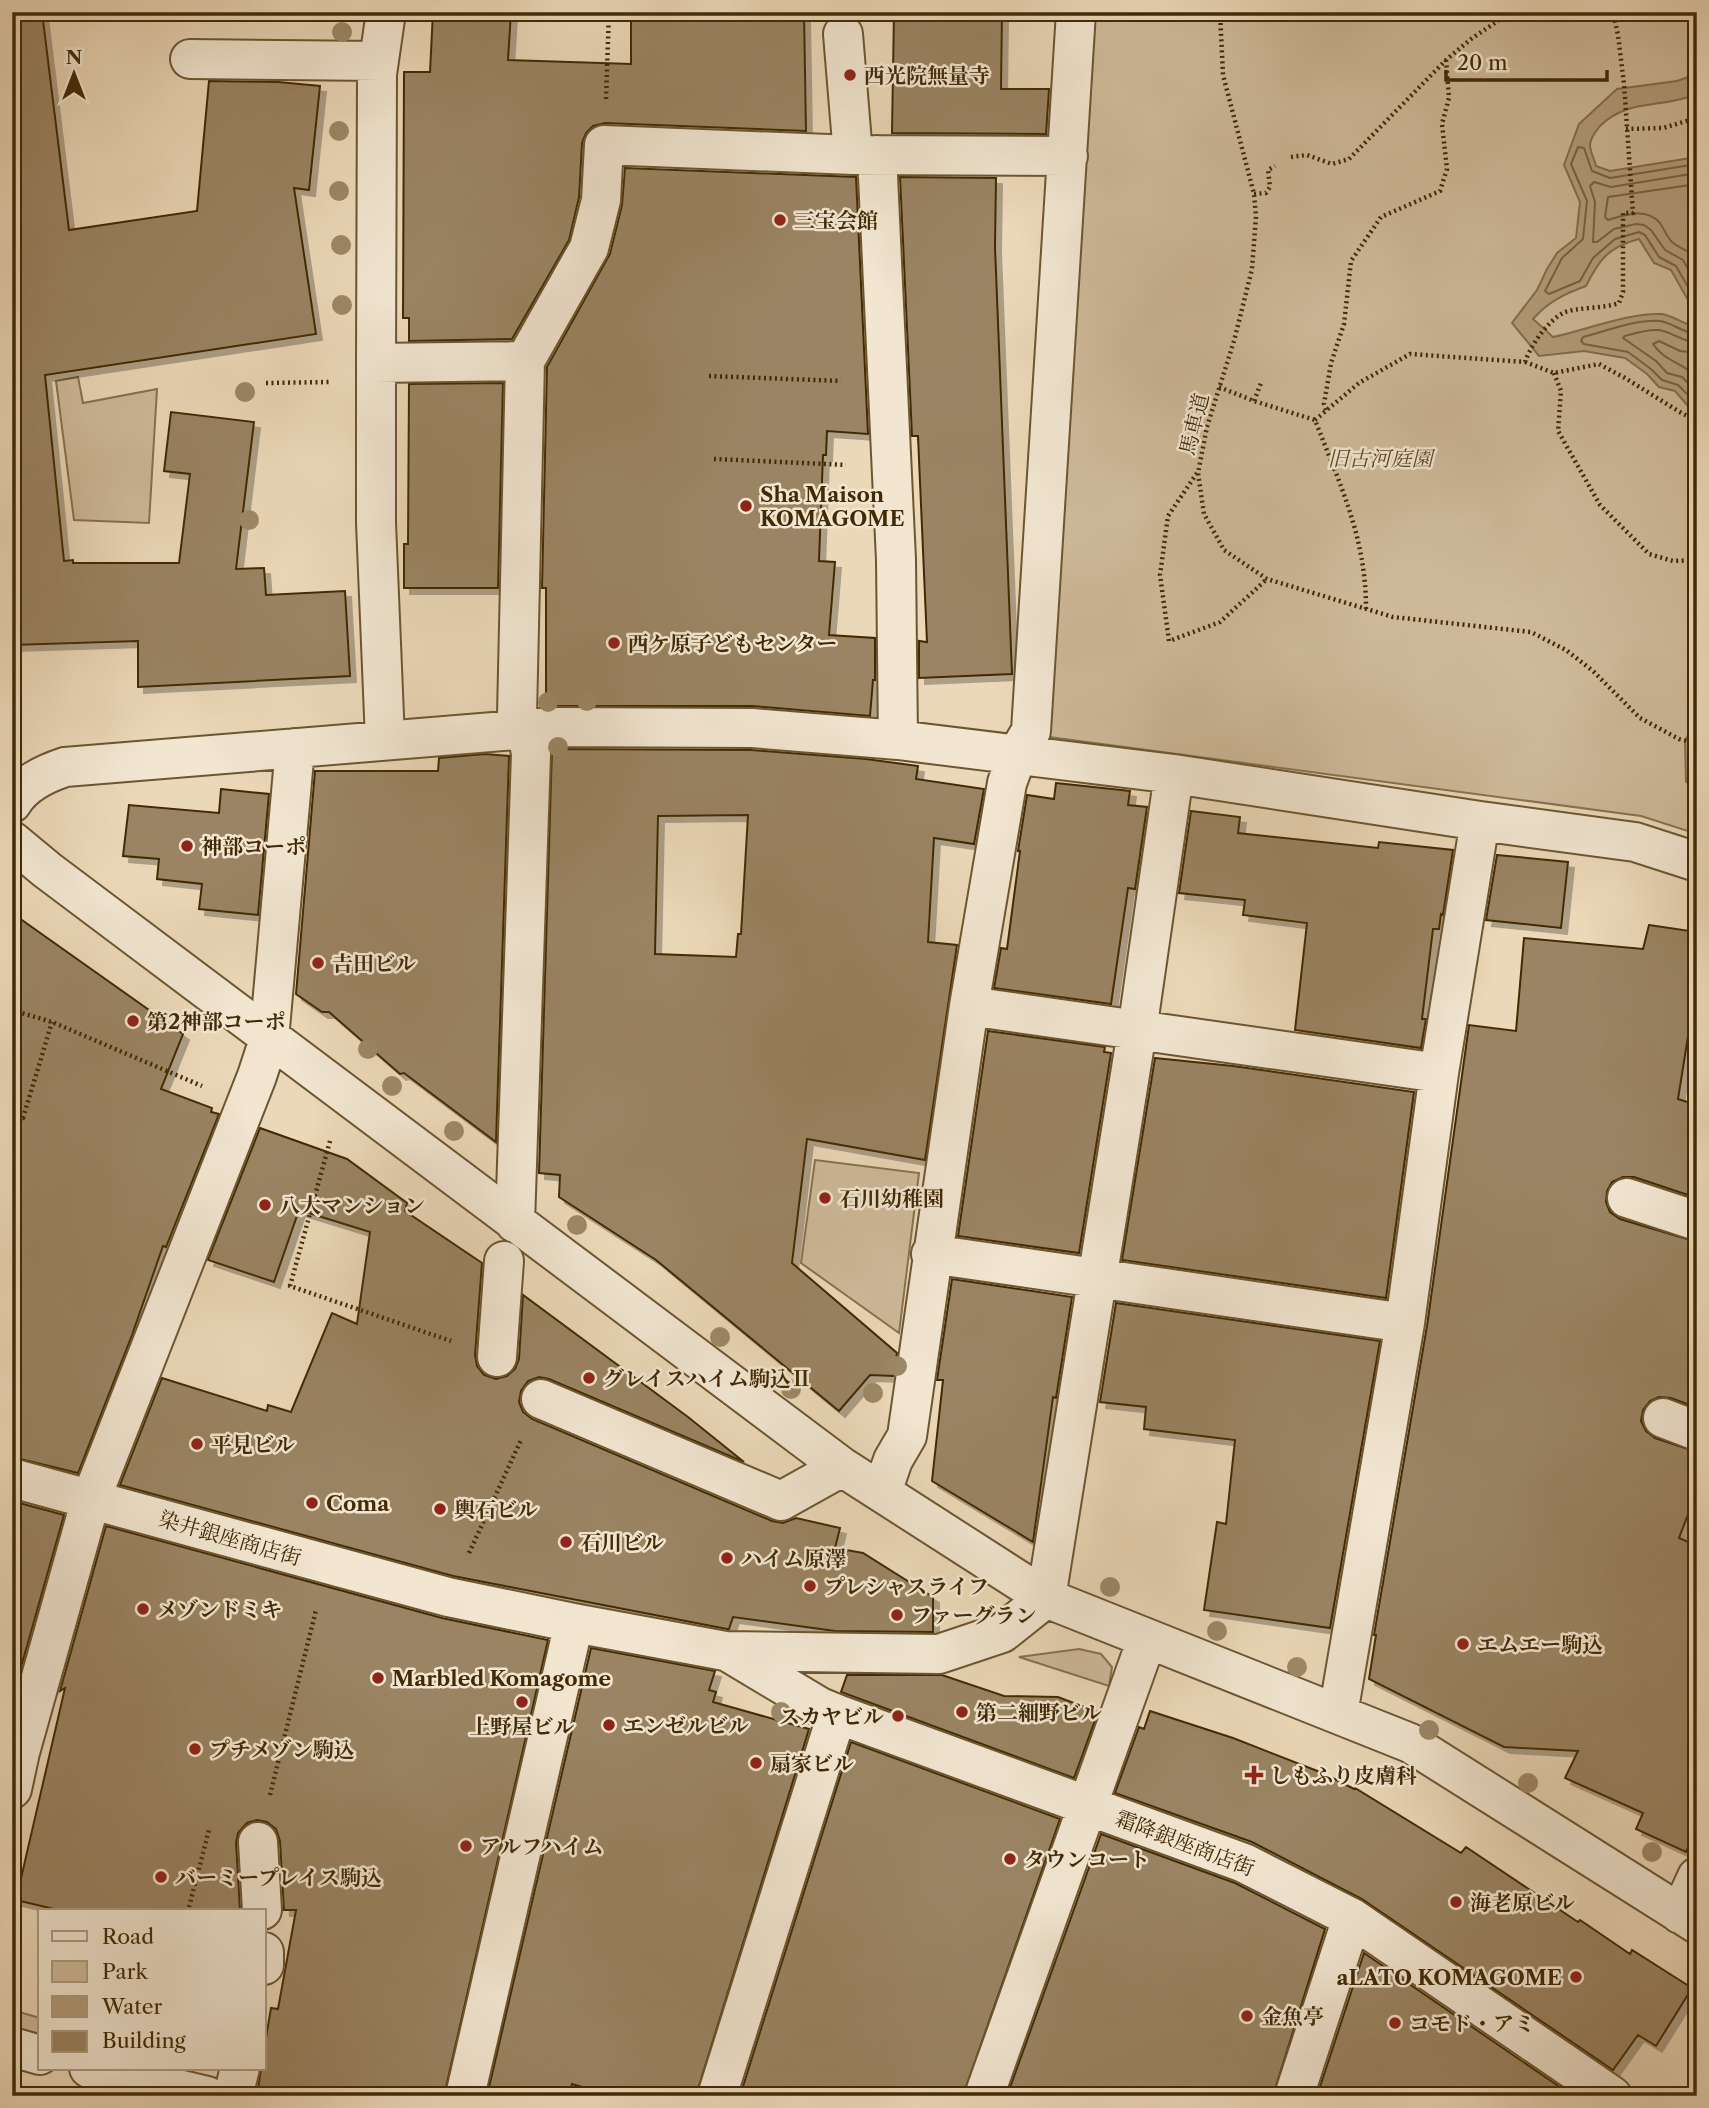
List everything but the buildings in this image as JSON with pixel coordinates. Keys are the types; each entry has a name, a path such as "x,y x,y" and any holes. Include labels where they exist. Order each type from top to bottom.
{"street":[{"path":"385,740 376,523 376,88 386,12"},
{"path":"883,1492 893,1460 906,1436 969,1006 1007,783 1017,753 1031,732 1076,12"},
{"path":"843,34 865,155 888,383 896,561 898,740"},
{"path":"190,59 379,61"},
{"path":"515,1223 531,754 527,731 517,715 526,361 589,248 601,200 604,145 865,155 1068,156"},
{"path":"376,372 526,361"},
{"path":"12,803 19,792 47,774 65,767 552,727 752,728 1017,753 1174,775 1635,842 1697,862"},
{"path":"12,1789 16,1751 91,1499 176,1312 269,1039 295,748"},
{"path":"726,1651 939,1654 1002,1633 1046,1598 1174,775"},
{"path":"1338,1714 1405,1322 1439,1073 1480,821"},
{"path":"12,841 269,1039 842,1467 1046,1598 1410,1743 1688,1919 1697,1877"},
{"path":"969,1006 1439,1073"},
{"path":"1627,1198 1697,1221"},
{"path":"931,1254 1405,1322"},
{"path":"497,1357 504,1261"},
{"path":"541,1399 781,1501 842,1467"},
{"name":"染井銀座商店街","path":"12,1478 448,1597 726,1651"},
{"path":"466,2096 574,1623"},
{"path":"984,2096 1147,1639"},
{"name":"霜降銀座商店街","path":"726,1651 820,1707 837,1714 1244,1863 1352,1918 1612,2096"},
{"path":"717,2096 837,1714"},
{"path":"258,1842 262,1909"},
{"path":"1294,2096 1352,1918"},
{"path":"12,2048 38,2054"},
{"path":"233,2096 240,2070"},
{"path":"96,2078 207,2096"}],"path":[{"path":"604,145 609,12"},
{"name":"馬車道","path":"1220,12 1223,75 1254,194 1256,216 1252,268 1234,341 1207,427 1198,473 1204,514 1224,550 1267,579 1393,617 1531,632 1575,657 1593,671 1640,718 1679,739 1697,744"},
{"path":"1291,157 1307,155 1332,164 1349,159 1446,60 1511,12"},
{"path":"1525,362 1528,352 1564,312 1610,307 1619,303 1623,292 1623,213 1633,213 1624,84 1613,12"},
{"path":"1326,410 1324,404 1331,363 1344,324 1351,261 1381,217 1440,191 1447,169 1442,124 1449,98 1446,60"},
{"path":"1626,129 1663,128 1697,118"},
{"path":"1254,194 1266,193 1270,187 1268,170 1275,166"},
{"path":"1315,420 1359,383 1410,355 1525,362 1554,373 1599,364 1683,414 1697,419"},
{"path":"265,383 376,372"},
{"path":"1554,373 1561,391 1558,432 1600,505 1649,554 1673,561 1697,560"},
{"path":"709,376 888,383"},
{"path":"1254,401 1261,383"},
{"path":"1219,387 1315,420"},
{"path":"1315,420 1356,526 1366,573 1367,609"},
{"path":"714,459 892,467"},
{"path":"1198,473 1168,516 1160,575 1169,641 1220,622 1267,579"},
{"path":"12,1010 52,1022 245,1104"},
{"path":"12,1116 23,1118 52,1022"},
{"path":"332,1134 290,1286 497,1357"},
{"path":"448,1597 541,1399"},
{"path":"258,1842 327,1565"}],"green space":[{"name":"旧古河庭園","path":"1089,12 1697,12 1697,834 1641,816 1042,736"},
{"path":"78,377 83,403 157,389 149,523 74,520 56,381"},
{"path":"815,1160 919,1173 899,1333 801,1263"},
{"path":"1079,1649 1101,1654 1112,1667 1109,1686 1019,1657"},
{"path":"12,2010 38,2017 38,2034 12,2027"}],"water":[{"path":"1697,74 1697,94 1622,111 1600,126 1590,145 1596,166 1610,171 1697,157 1697,304 1688,300 1671,270 1654,263 1639,239 1612,251 1600,262 1586,286 1557,299 1533,319 1553,337 1648,314 1665,315 1697,327 1697,403 1688,406 1675,391 1659,387 1647,374 1625,358 1584,351 1539,356 1512,323 1537,290 1557,253 1576,238 1580,202 1564,165 1579,124 1617,89 1677,81"},
{"path":"1697,714 1697,788 1686,782 1685,742"}],"place":[{"name":"西光院無量寺","path":"850,75"},
{"name":"三宝会館","path":"780,220"},
{"name":"Sha Maison KOMAGOME","path":"746,506"},
{"name":"西ケ原子どもセンター","path":"614,643"},
{"name":"神部コーポ","path":"187,846"},
{"name":"𠮷田ビル","path":"318,963"},
{"name":"第2神部コーポ","path":"133,1021"},
{"name":"石川幼稚園","path":"825,1198"},
{"name":"八大マンション","path":"265,1205"},
{"name":"グレイスハイム駒込Ⅱ","path":"589,1378"},
{"name":"平見ビル","path":"197,1444"},
{"name":"Coma","path":"312,1503"},
{"name":"輿石ビル","path":"440,1509"},
{"name":"石川ビル","path":"566,1542"},
{"name":"ハイム原澤","path":"727,1558"},
{"name":"プレシャスライフ","path":"810,1586"},
{"name":"メゾンドミキ","path":"143,1609"},
{"name":"ファーグラン","path":"897,1615"},
{"name":"エムエー駒込","path":"1463,1644"},
{"name":"Marbled Komagome","path":"378,1678"},
{"name":"上野屋ビル","path":"522,1702"},
{"name":"第二細野ビル","path":"962,1712"},
{"name":"スカヤビル","path":"898,1716"},
{"name":"エンゼルビル","path":"609,1725"},
{"name":"プチメゾン駒込","path":"195,1749"},
{"name":"扇家ビル","path":"756,1763"},
{"name":"しもふり皮膚科","path":"1254,1775"},
{"name":"アルフハイム","path":"466,1846"},
{"name":"タウンコート","path":"1010,1859"},
{"name":"バーミープレイス駒込","path":"161,1877"},
{"name":"海老原ビル","path":"1456,1902"},
{"name":"aLATO KOMAGOME","path":"1576,1977"},
{"name":"金魚亭","path":"1247,2016"},
{"name":"コモド・アミ","path":"1395,2023"}]}
